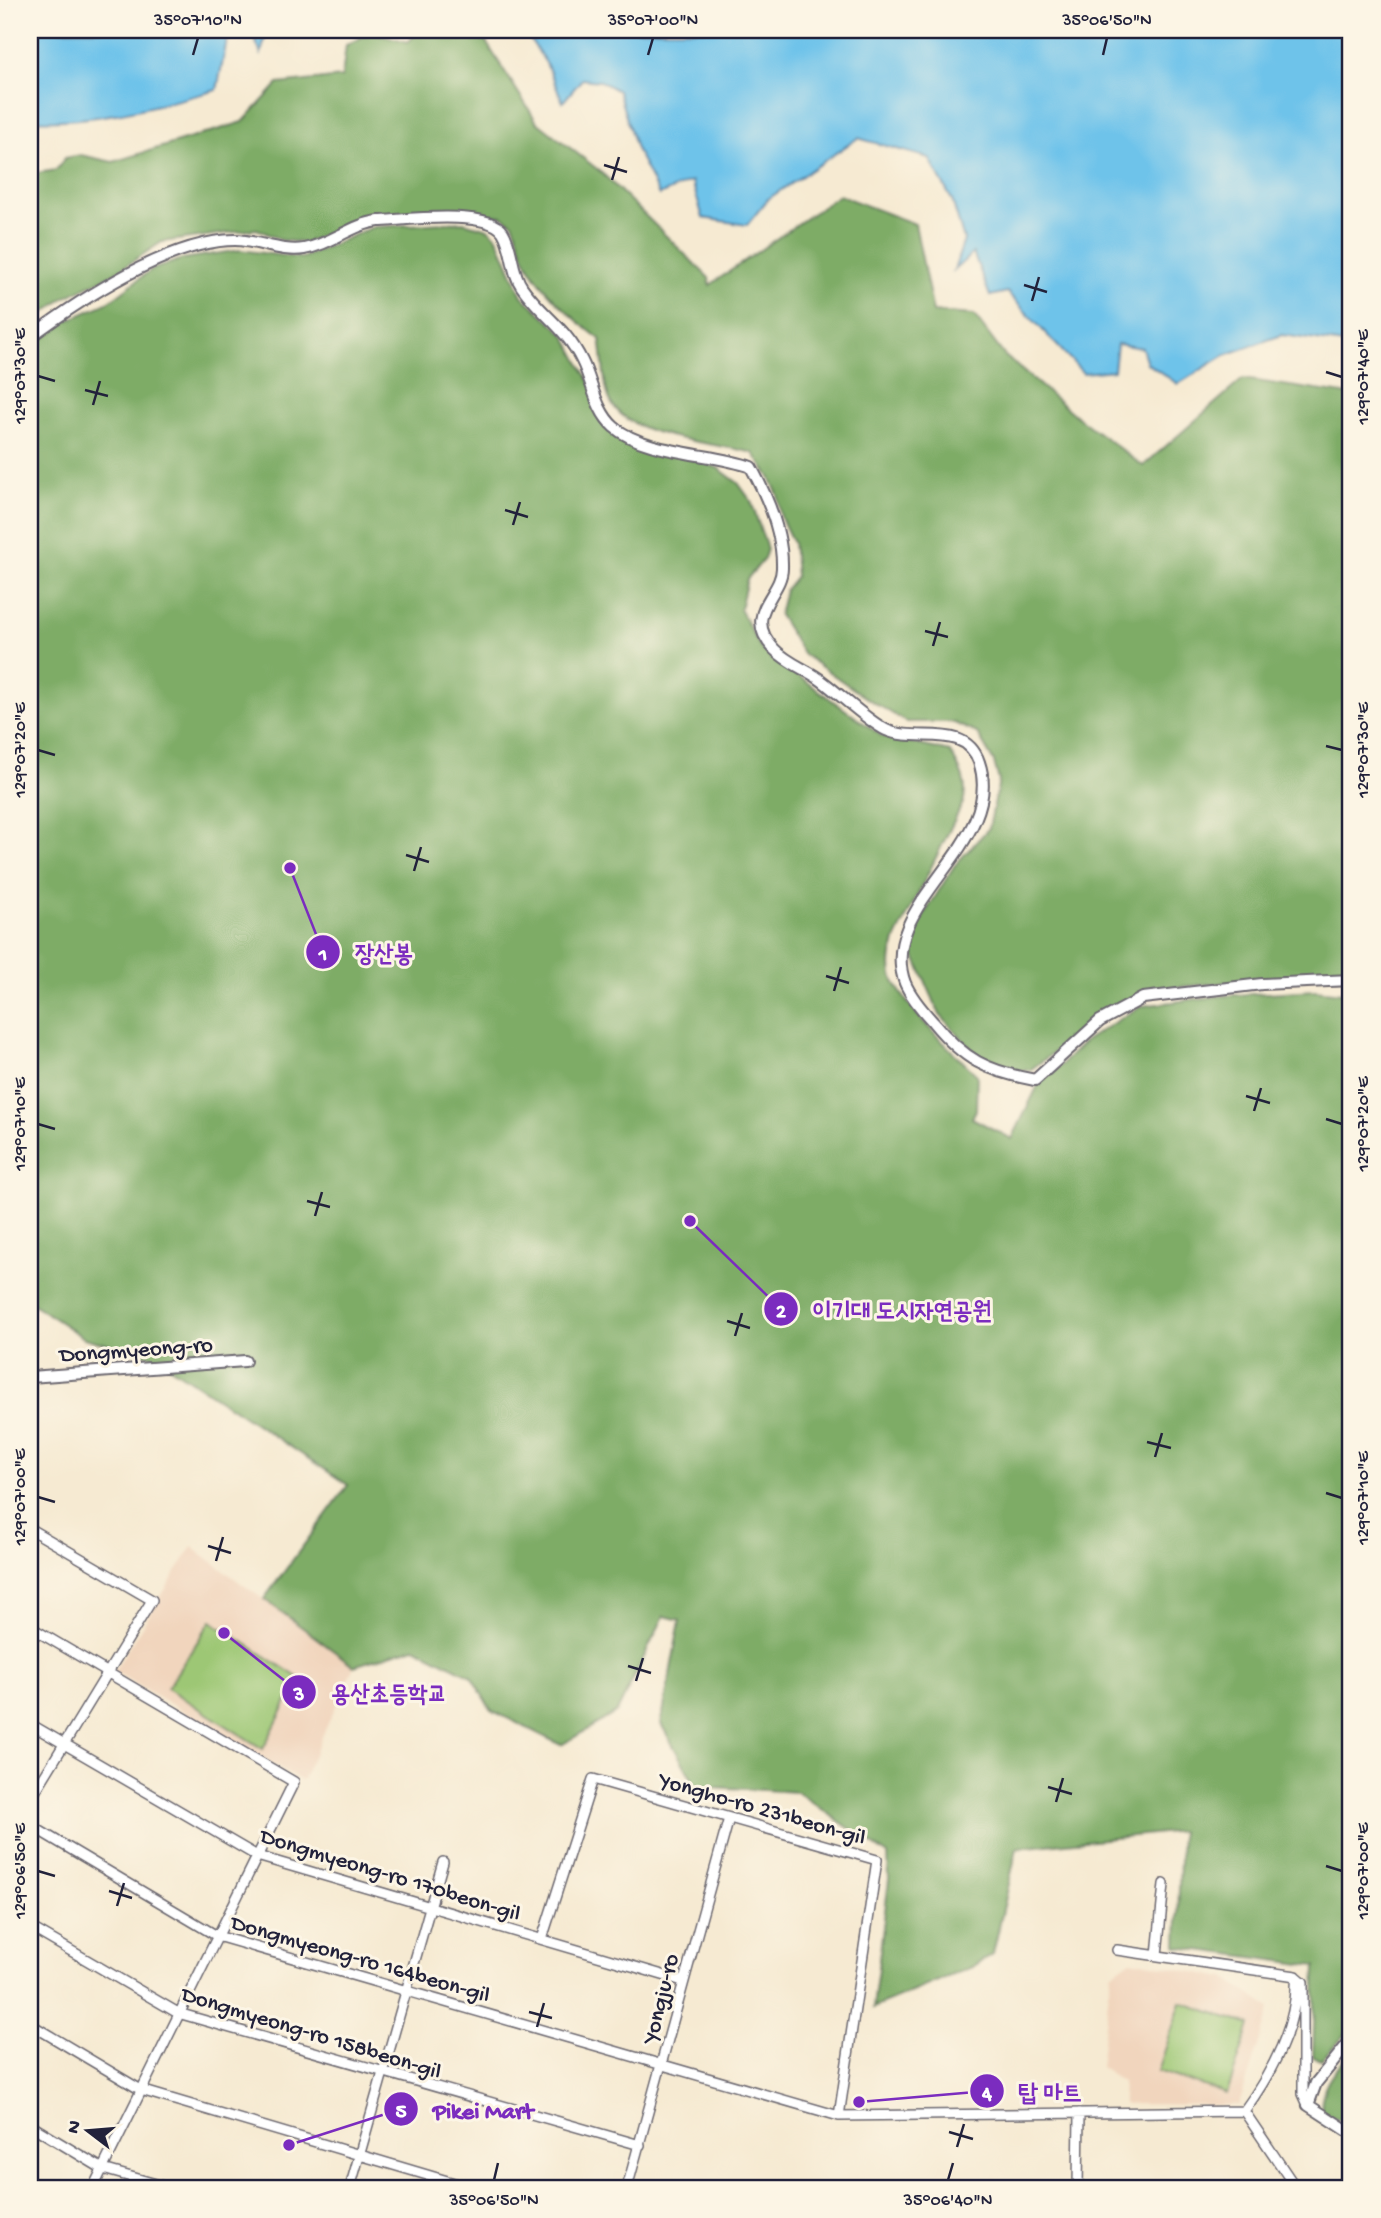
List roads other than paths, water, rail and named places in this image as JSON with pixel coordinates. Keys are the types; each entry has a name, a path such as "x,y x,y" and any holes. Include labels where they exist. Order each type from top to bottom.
{"street":[{"path":"30,337 102,290 172,252 234,240 304,249 365,223 379,221 467,218 487,221 503,233 521,286 564,329 582,362 599,407 614,427 633,438 698,457 730,459 751,467 763,489 781,547 783,571 761,611 763,629 773,649 833,689 885,730 923,736 943,735 960,739 971,746 983,778 980,810 915,915 900,959 905,983 912,995 962,1054 999,1073 1035,1080 1100,1021 1143,999 1262,984 1351,980"},
{"name":"Dongmyeong-ro","path":"30,1377 245,1361"},
{"path":"30,1529 152,1600 30,1800"},
{"path":"30,1627 295,1782 93,2188"},
{"name":"Dongmyeong-ro 170beon-gil","path":"30,1724 257,1856 683,1981"},
{"name":"Yongho-ro 231beon-gil","path":"542,1939 593,1779 877,1860 839,2116"},
{"name":"Yongju-ro","path":"627,2188 729,1818"},
{"name":"Dongmyeong-ro 164beon-gil","path":"30,1825 217,1936 839,2116 1244,2111"},
{"path":"350,2188 443,1862"},
{"path":"1157,1955 1164,1884"},
{"name":"Dongmyeong-ro 158beon-gil","path":"30,1927 178,2013 383,2074 640,2145"},
{"path":"1117,1950 1296,1976 1303,1982 1303,2094 1308,2105 1351,2133"},
{"path":"1296,1976 1297,1992 1281,2045 1263,2086 1244,2111 1296,2188"},
{"path":"30,2024 141,2090 471,2188"},
{"path":"1308,2105 1315,2083 1351,2040"},
{"path":"1078,2188 1079,2113"},
{"path":"30,2125 103,2169 170,2188"}],"water":[{"path":"30,30 267,30 261,54 252,33 227,40 217,90 124,113 54,121 30,120"},
{"path":"524,30 1351,30 1351,345 1282,335 1225,355 1178,384 1147,363 1142,348 1117,344 1114,370 1083,373 1007,292 990,296 973,253 954,270 964,240 952,200 929,158 858,138 768,199 747,225 703,218 692,181 659,195 636,149 618,91 600,81 582,79 563,102 546,63"}],"place":[{"name":"장산봉","path":"290,868"},
{"name":"이기대 도시자연공원","path":"690,1221"},
{"name":"용산초등학교","path":"224,1633"},
{"name":"탑 마트","path":"859,2102"},
{"name":"Pikei Mart","path":"289,2145"}]}
